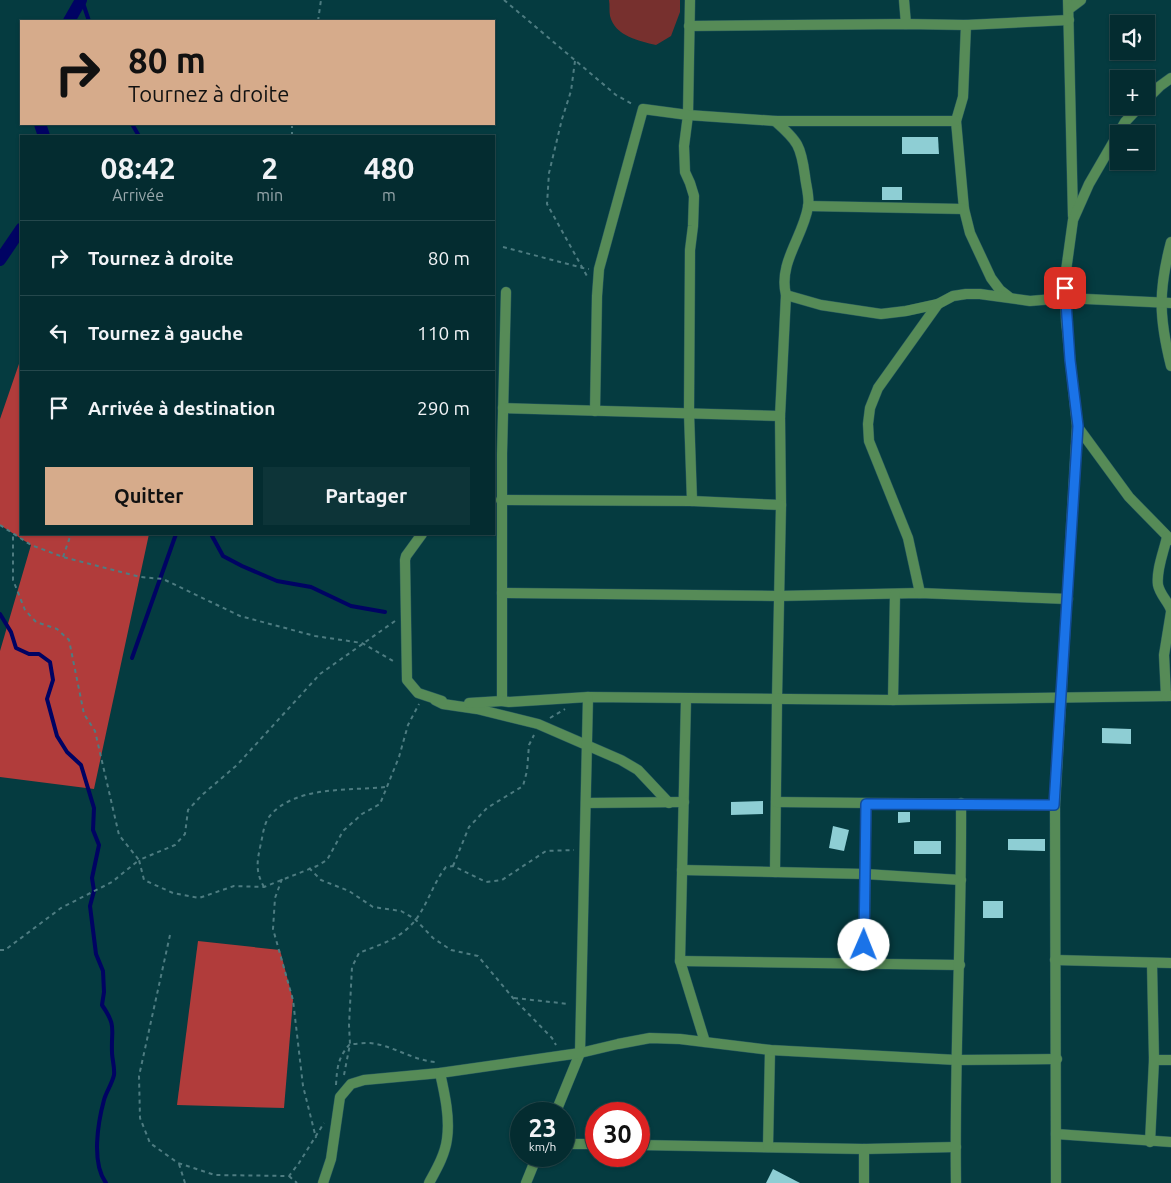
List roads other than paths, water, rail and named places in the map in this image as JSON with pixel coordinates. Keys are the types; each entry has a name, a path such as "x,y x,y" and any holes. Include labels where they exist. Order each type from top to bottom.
{"street":[{"path":"690,0 688,115 684,146 685,172 694,196 690,250 689,413 692,501"},
{"path":"904,0 906,24"},
{"path":"689,26 966,25 1068,10 1081,0"},
{"path":"1056,1183 1057,1059 1054,805 1078,426 1065,298 1065,278 1073,220 1068,10"},
{"path":"966,25 963,97 956,121 964,210 974,241 991,278 1000,290 1011,298"},
{"path":"1155,91 1171,78"},
{"path":"595,411 599,269 643,109 688,115 775,121 956,121"},
{"path":"1073,220 1089,184 1125,122 1132,115"},
{"path":"775,121 792,136 802,154 808,206 788,262 783,283 786,295 780,416 781,505 776,699 775,872"},
{"path":"808,206 964,210"},
{"path":"1171,242 1163,272 1166,302 1163,335 1171,366"},
{"path":"502,701 502,500 498,456 503,408 506,292"},
{"path":"786,295 821,305 881,314 938,304 953,296 966,294 980,294 1030,301 1065,298 1166,302"},
{"path":"920,594 908,538 869,441 868,424 870,408 878,388 938,304"},
{"path":"503,408 780,416"},
{"path":"435,700 461,704 588,697 893,700 1169,696 1164,655 1171,611 1158,585 1169,539 1130,497 1078,426"},
{"path":"502,500 692,501 781,505"},
{"path":"421,535 405,560 407,680 414,690 443,704 538,724 621,760 638,770 669,803"},
{"path":"502,593 778,596 920,594 1068,599"},
{"path":"893,700 895,594"},
{"path":"560,1102 580,1053 588,697"},
{"path":"686,698 680,961 705,1042"},
{"path":"586,803 684,802"},
{"path":"776,802 1054,805"},
{"path":"956,1183 956,1060 960,965 961,803"},
{"path":"864,963 866,804"},
{"path":"682,870 866,874 961,880"},
{"path":"1055,960 1171,963"},
{"path":"680,961 960,965"},
{"path":"1150,1142 1154,1060 1152,963"},
{"path":"323,1183 331,1159 338,1095 351,1084 364,1080 440,1074 580,1053 650,1038 680,1038 770,1050 956,1060 1057,1059"},
{"path":"768,1147 770,1050"},
{"path":"1154,1060 1171,1060"},
{"path":"429,1183 441,1159 447,1140 446,1103 440,1074"},
{"path":"1056,1134 1171,1142"},
{"path":"650,1145 864,1149 956,1147"},
{"path":"864,1149 864,1183"},
{"path":"526,1183 533,1167"}],"waterway":[{"path":"70,20 81,0"},
{"path":"82,0 89,20"},
{"path":"40,125 44,135"},
{"path":"133,125 138,135"},
{"path":"0,260 20,230"},
{"path":"132,658 176,535"},
{"path":"212,535 223,556 242,566 277,581 311,587 351,606 385,612"},
{"path":"0,614 11,632 16,648 29,654 39,654 50,662 53,680 47,699 57,736 67,752 81,765 94,808 93,830 99,845 92,878 94,891 90,906 96,954 103,971 104,992 102,1005 110,1018 112,1028 114,1072 102,1109 97,1142 101,1175 106,1183"}]}
